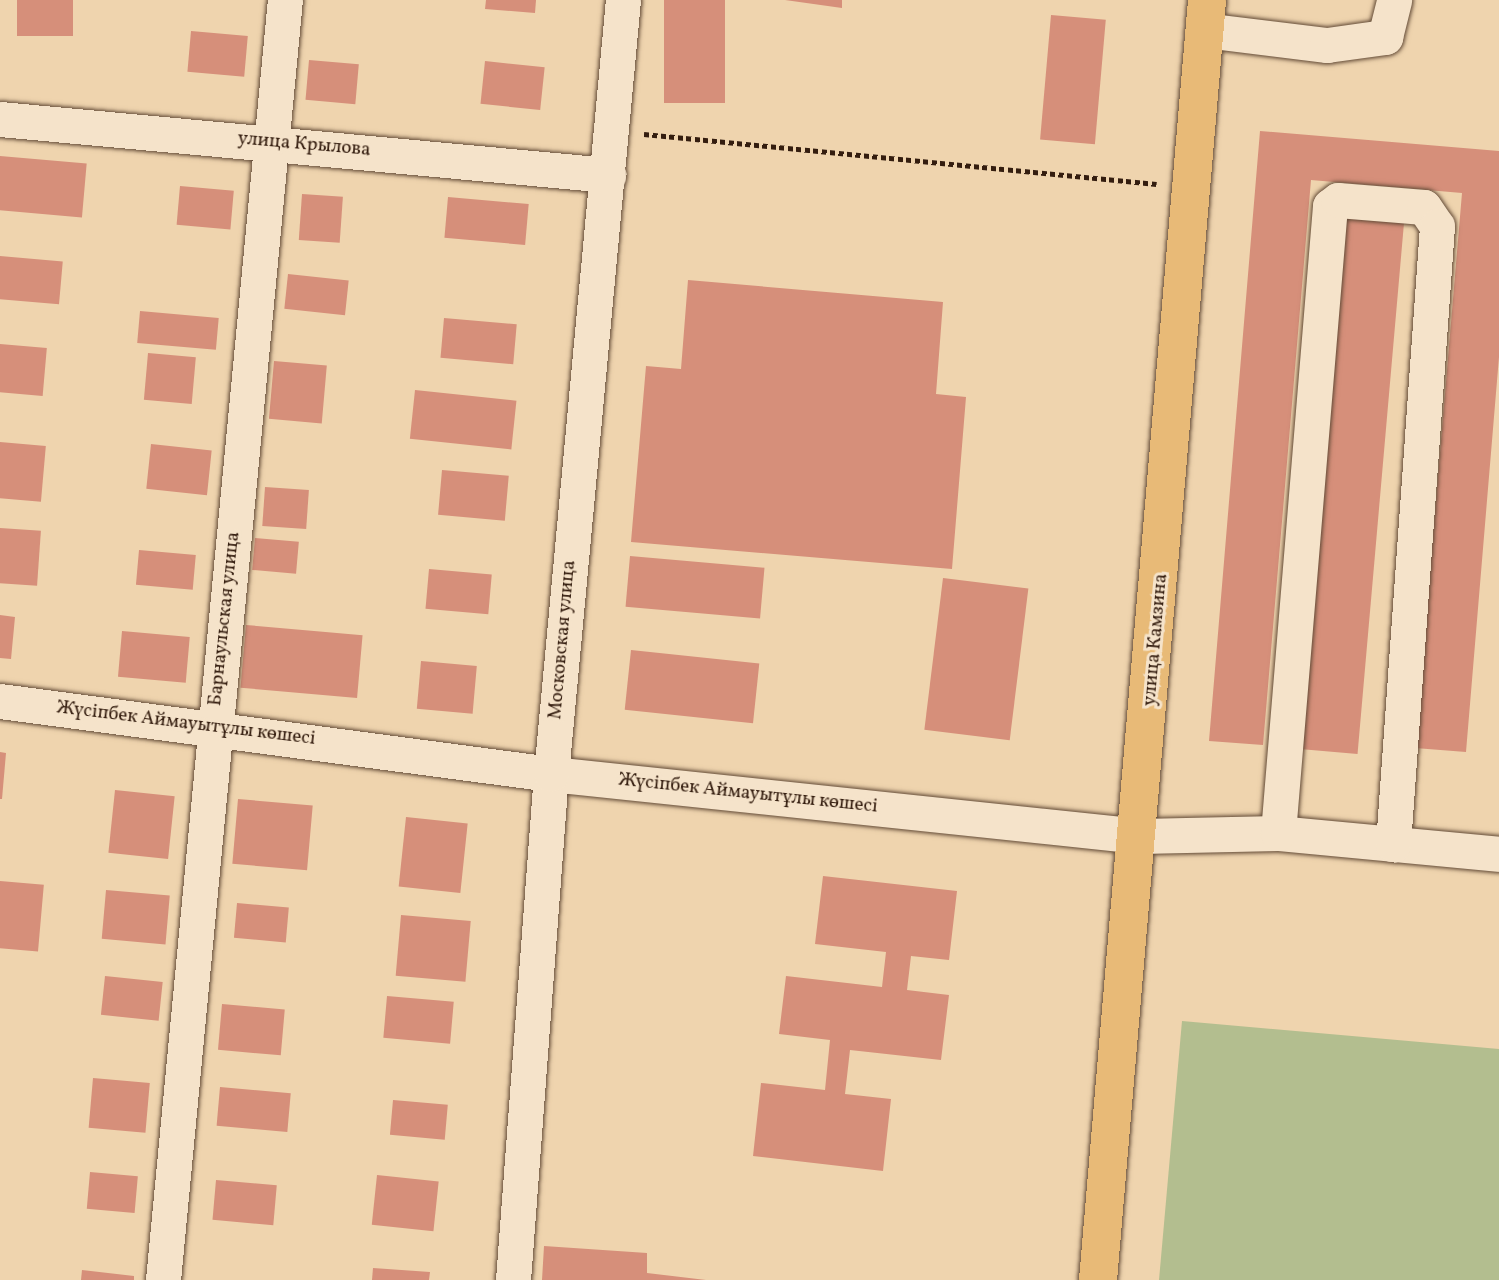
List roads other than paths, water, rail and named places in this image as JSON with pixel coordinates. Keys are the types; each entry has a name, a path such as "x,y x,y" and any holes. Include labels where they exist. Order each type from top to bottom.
{"main road":[{"name":"улица Камзина","path":"1098,1280 1140,835 1205,15"}],"street":[{"name":"Барнаульская улица","path":"163,1280 285,0"},
{"name":"Московская улица","path":"513,1280 551,774 623,0"},
{"path":"1205,15 1327,45 1385,37 1394,0"},
{"name":"улица Крылова","path":"0,119 273,142 608,175"},
{"path":"1278,833 1330,205 1338,200 1424,207 1437,226 1394,844"},
{"name":"Жүсіпбек Аймауытұлы көшесі","path":"0,701 214,727 551,774 1140,835 1278,833 1499,854"}]}
